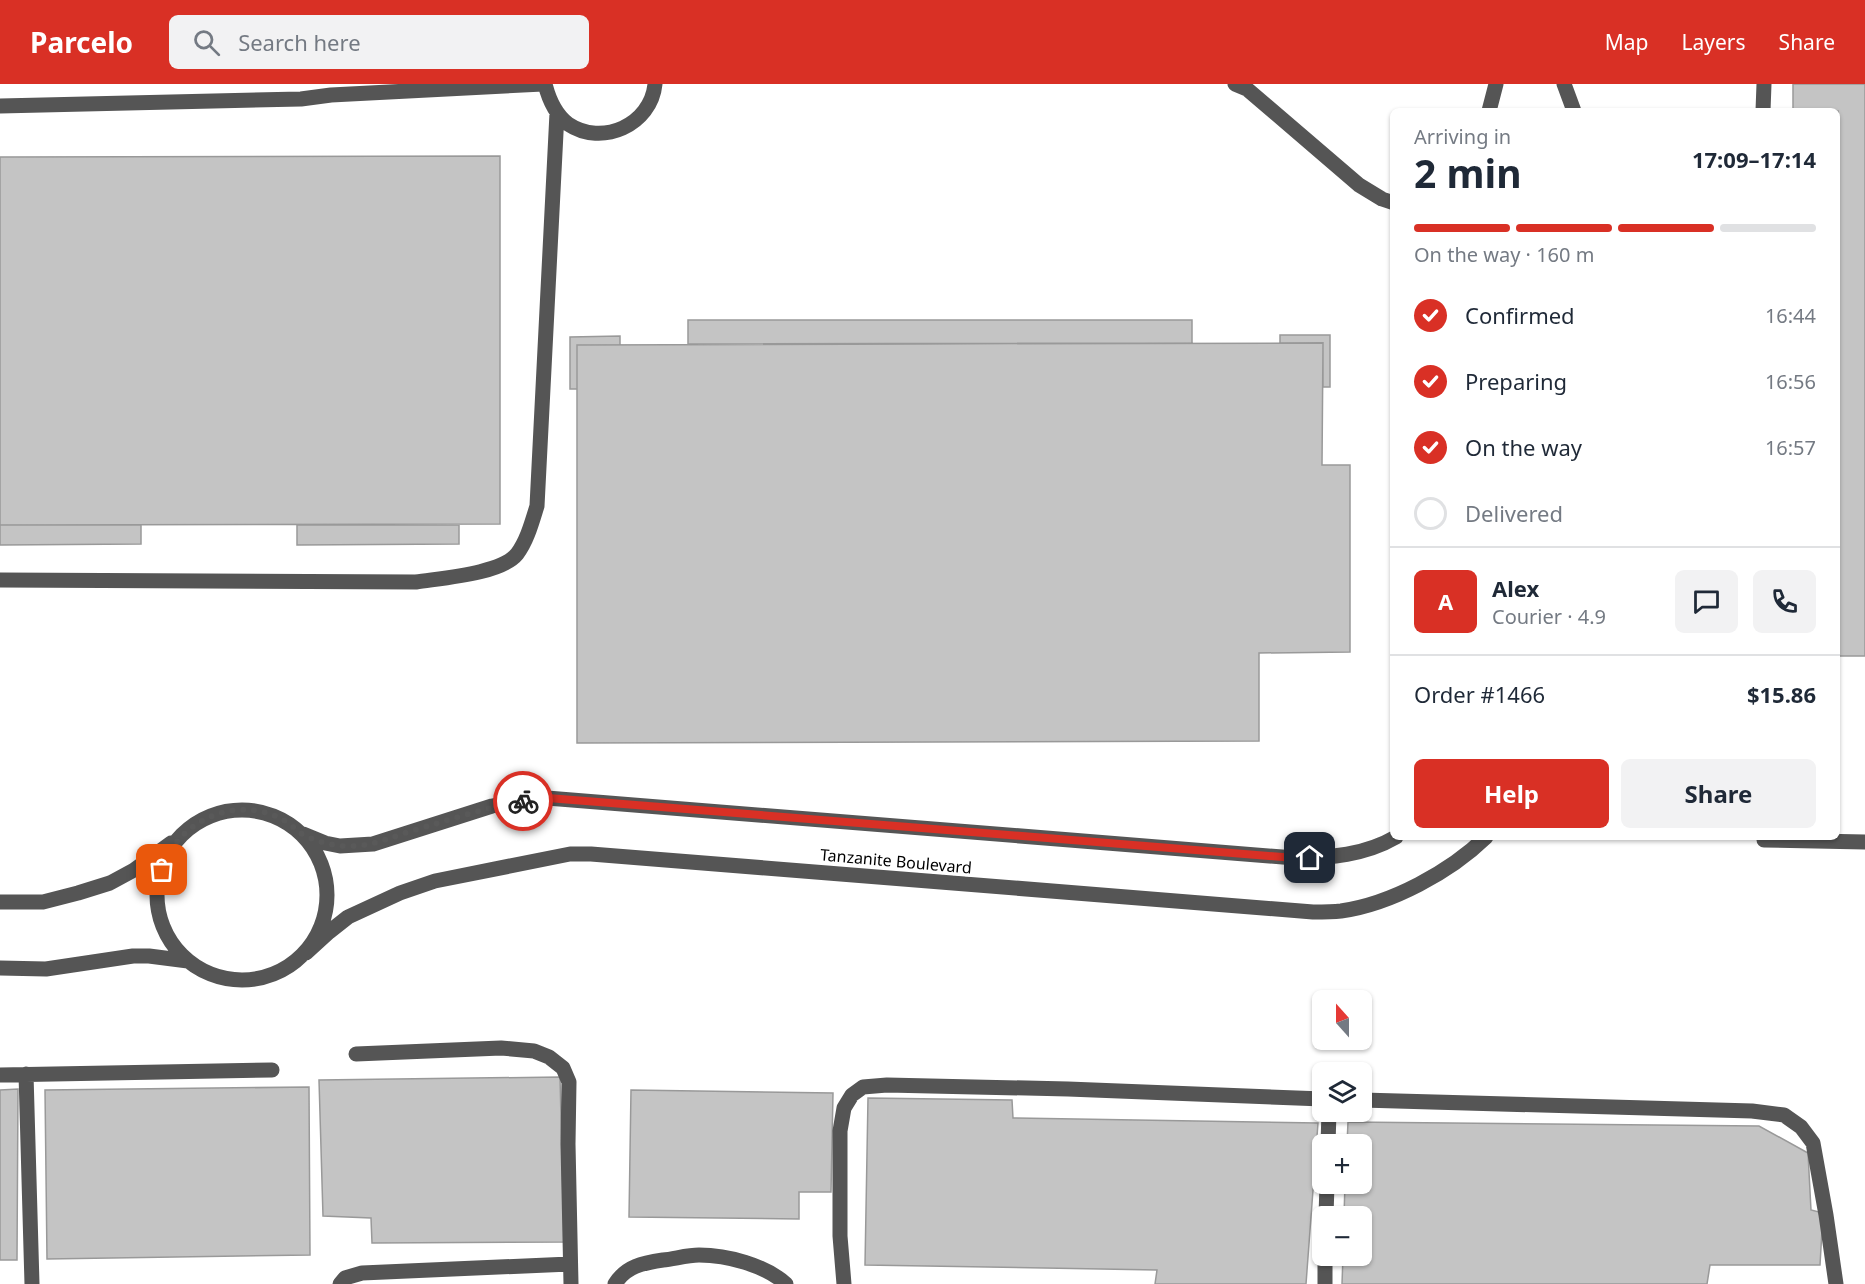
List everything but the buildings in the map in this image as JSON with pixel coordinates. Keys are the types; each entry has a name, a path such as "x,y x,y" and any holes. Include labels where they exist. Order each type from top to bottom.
{"street":[{"path":"0,106 300,91 331,95 544,84 557,113 568,124 582,131 598,134 613,132 628,126 640,116 649,103 655,84"},
{"path":"1235,84 1247,88 1359,185 1390,202"},
{"path":"1490,108 1496,84"},
{"path":"1564,84 1573,108"},
{"path":"1763,108 1764,84"},
{"path":"0,580 416,582 475,573 500,566 517,555 537,506 557,113"},
{"path":"0,902 43,902 110,883 134,870 203,820 225,812 254,810 279,818 303,834 340,846 373,844 492,806 548,798 1295,858 1324,858 1355,854 1390,839"},
{"path":"185,832 166,856 158,885 159,916 169,939 188,961 204,972 222,979 246,981 276,974 306,953 324,922 328,893 320,858 303,834"},
{"name":"Tanzanite Boulevard","path":"306,953 348,917 400,893 455,877 570,854 1313,912 1341,911 1370,904 1404,891 1439,874 1464,857 1483,840"},
{"path":"1764,840 1865,842"},
{"path":"0,968 46,969 133,956 188,961"},
{"path":"356,1054 501,1048 534,1051 549,1057 563,1068 568,1082 571,1284"},
{"path":"0,1075 272,1070"},
{"path":"26,1074 32,1284"},
{"path":"843,1284 840,1236 840,1131 844,1108 852,1095 863,1087 887,1085 1312,1098"},
{"path":"1372,1100 1752,1111 1784,1115 1801,1127 1813,1143 1836,1284"},
{"path":"615,1284 624,1273 639,1264 699,1255 739,1260 763,1269 786,1284"},
{"path":"340,1284 345,1278 362,1273 570,1264"},
{"path":"1325,1266 1325,1284"}],"way so far":[{"path":"162,870 166,856 185,832 203,820 225,812 254,810 279,818 303,834 325,843 355,846 373,844 492,806 523,801"}],"route":[{"path":"523,801 548,798 1310,858"}]}
